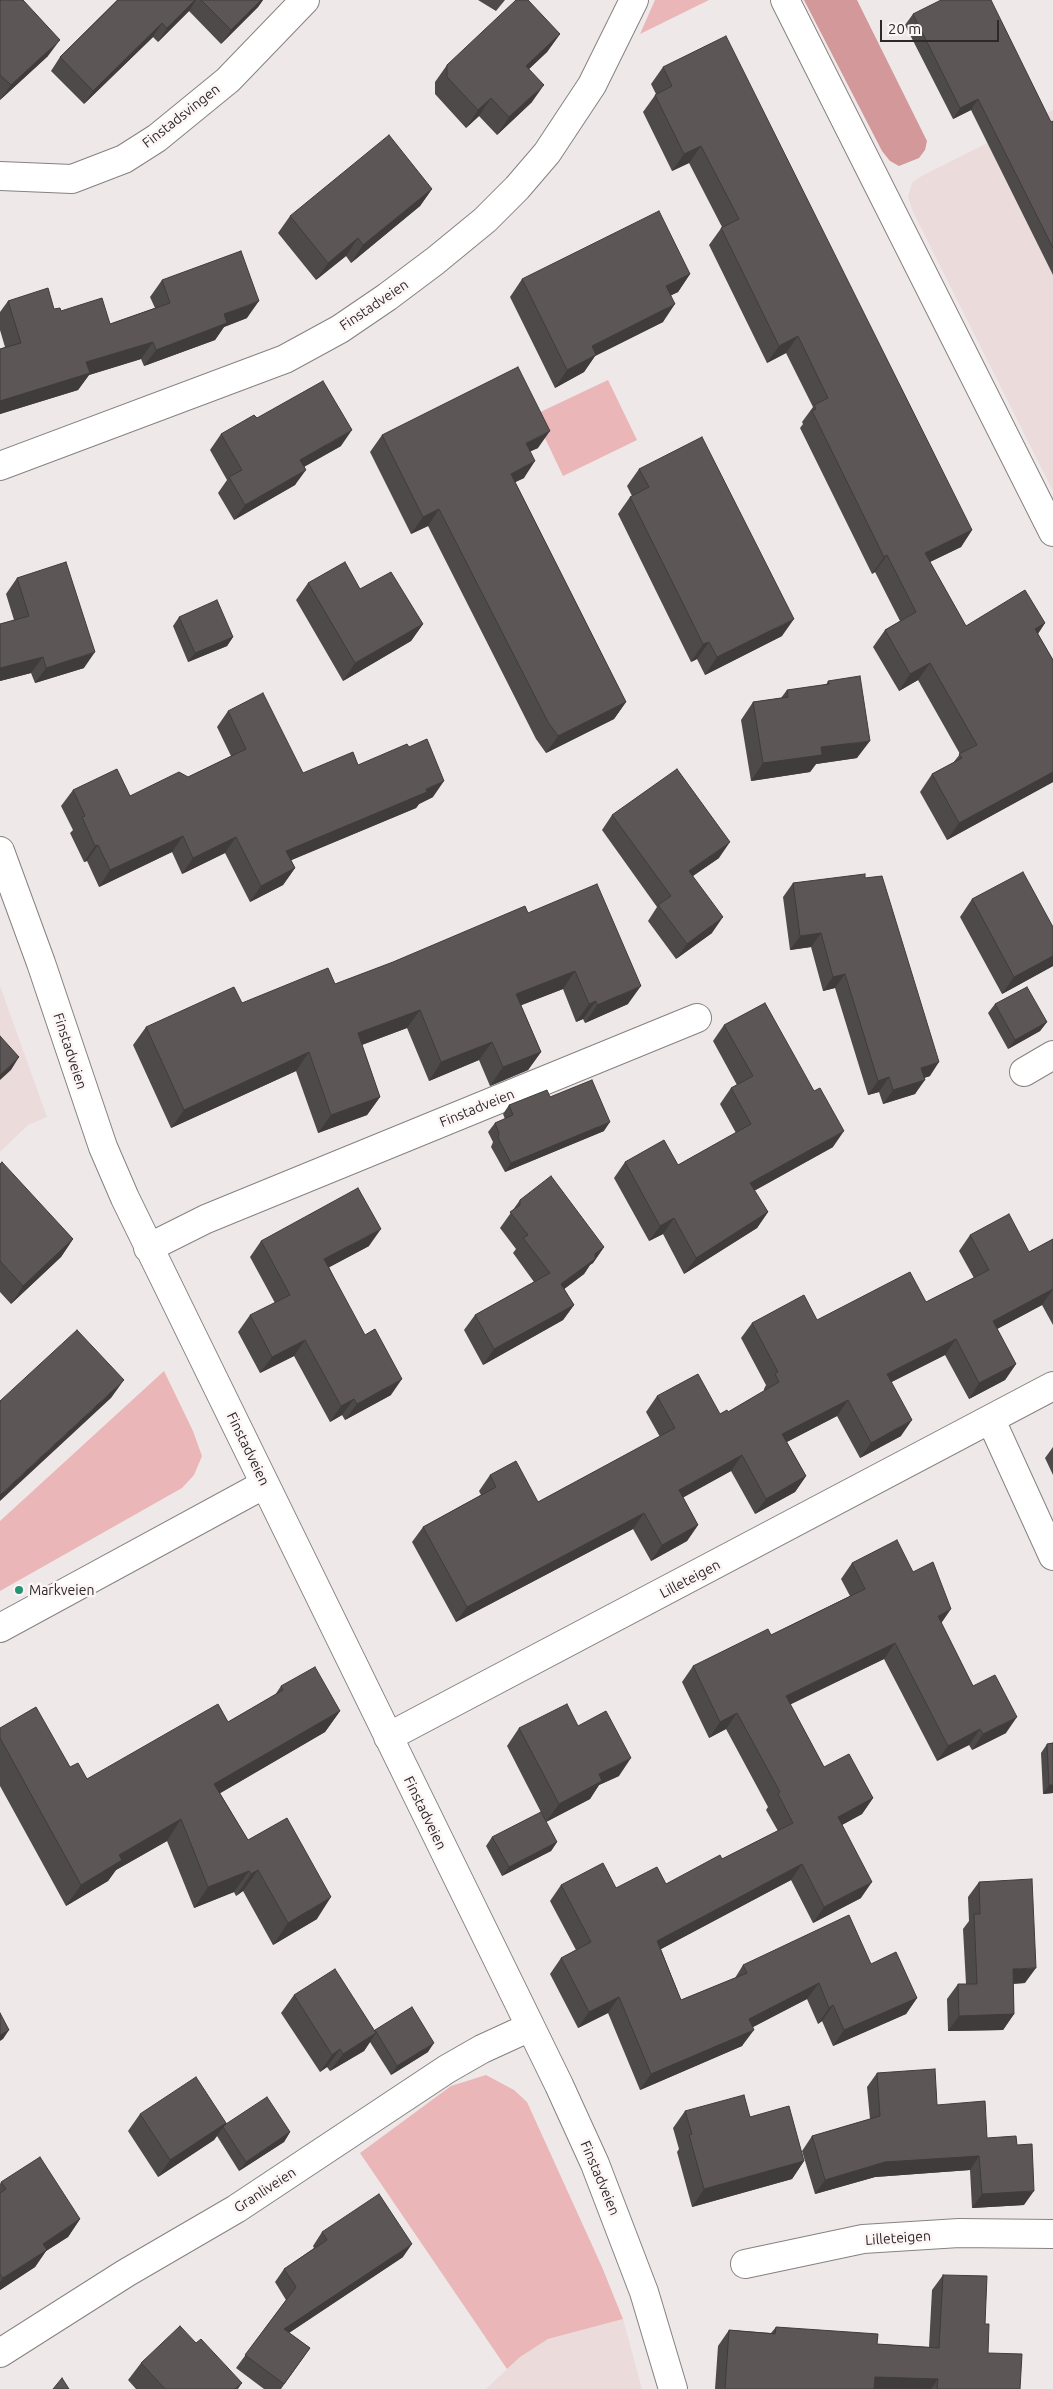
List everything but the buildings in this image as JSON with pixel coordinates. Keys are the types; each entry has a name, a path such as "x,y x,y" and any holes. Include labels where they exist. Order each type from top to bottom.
{"street":[{"name":"Finstadsvingen","path":"0,176 72,179 124,159 158,138 228,80 304,0"},
{"name":"Finstadveien","path":"0,466 285,360 340,329 387,298 435,262 485,220 517,188 547,153 592,84 634,0"},
{"path":"785,0 1053,532"},
{"name":"Finstadveien","path":"0,851 41,963 103,1148 148,1248 265,1484 591,2155 644,2292 673,2389"},
{"name":"Finstadveien","path":"148,1248 206,1219 698,1018"},
{"path":"1024,1072 1053,1055"},
{"name":"Lilleteigen","path":"388,1737 1053,1386"},
{"path":"991,1420 1053,1556"},
{"path":"0,1628 265,1484"},
{"name":"Granliveien","path":"0,2353 126,2273 236,2209 447,2069 482,2049 530,2027"},
{"name":"Lilleteigen","path":"745,2264 864,2240 959,2233 1053,2234"}],"shaded area":[{"path":"655,0 709,0 640,34"},
{"path":"804,0 857,0 927,141 925,150 919,158 899,166 890,161 882,151"},
{"path":"1053,110 1053,491 913,212 908,197 912,183 918,178"},
{"path":"608,380 637,440 563,476 534,415"},
{"path":"0,986 47,1117 28,1125 0,1152"},
{"path":"164,1371 193,1431 202,1456 194,1475 182,1488 0,1591 0,1521"},
{"path":"486,2075 514,2090 527,2102 602,2267 623,2319 548,2339 520,2357 507,2369 360,2153 451,2086"},
{"path":"623,2319 642,2389 486,2389 520,2357 548,2339"}],"place":[{"name":"Markveien","path":"19,1590"}]}
